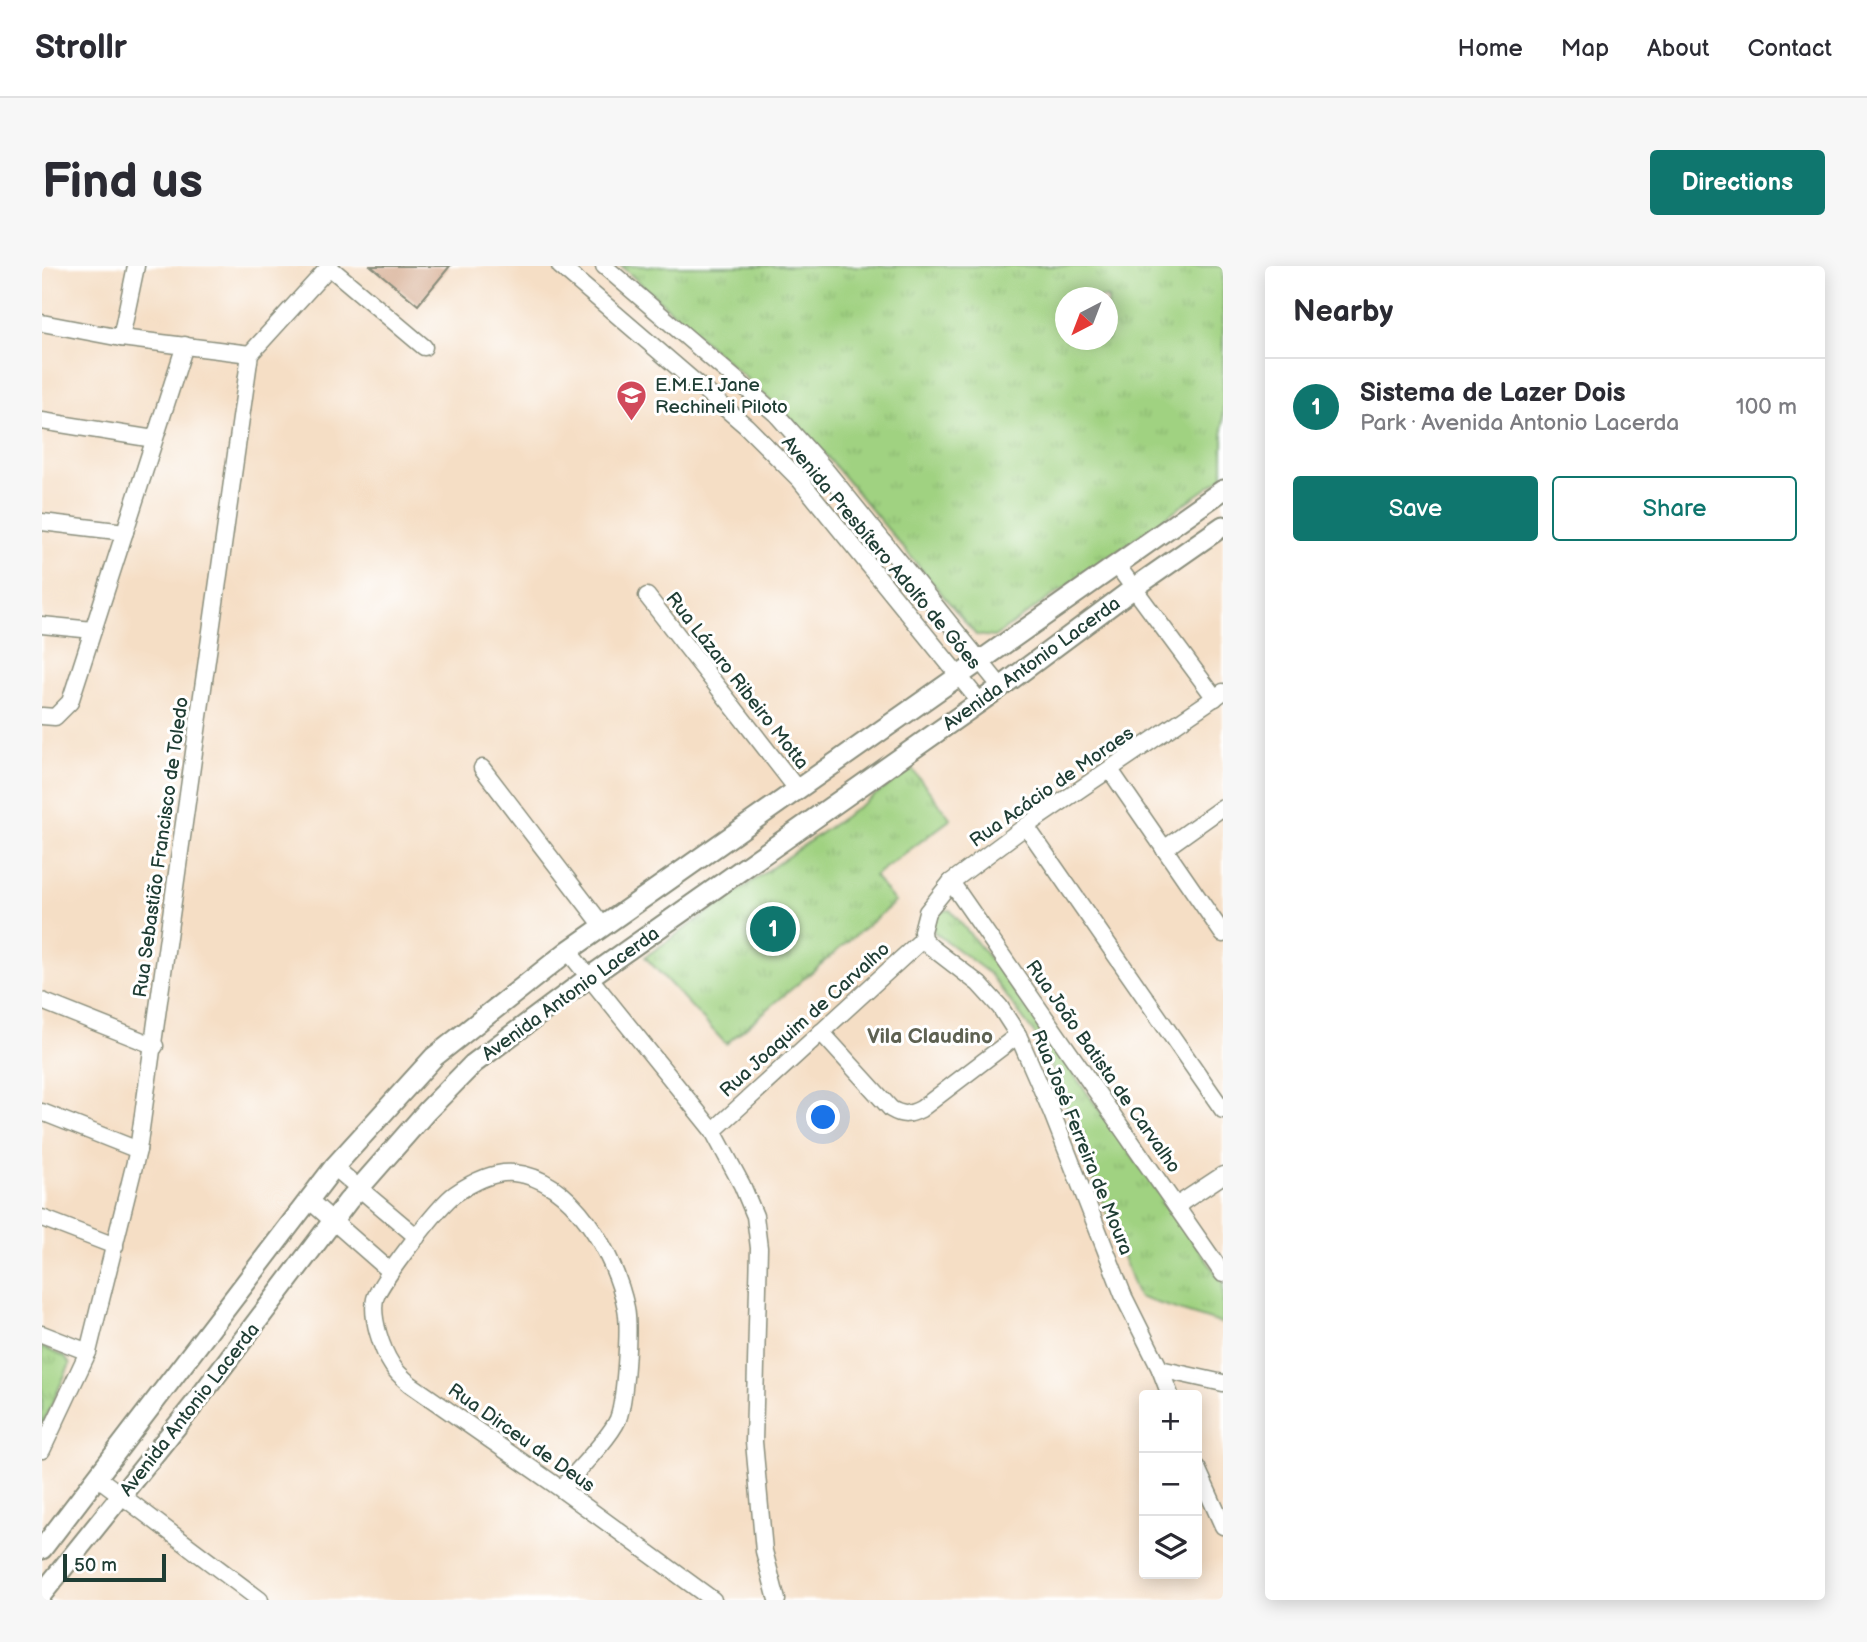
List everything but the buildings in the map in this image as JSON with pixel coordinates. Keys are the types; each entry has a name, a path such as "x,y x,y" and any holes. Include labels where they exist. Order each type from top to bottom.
{"main road":[{"name":"Avenida Antonio Lacerda","path":"42,1549 334,1167 434,1057 568,951 1223,490"},
{"name":"Avenida Antonio Lacerda","path":"42,1594 196,1402 333,1220 427,1111 473,1064 588,978 980,702 1223,526"}],"street":[{"path":"121,338 136,266"},
{"path":"42,323 121,338 250,354 329,266 424,347"},
{"name":"Avenida Presbítero Adolfo de Góes","path":"560,266 746,426 799,479 980,702"},
{"name":"Avenida Presbítero Adolfo de Góes","path":"604,266 776,414 824,468 1001,687"},
{"path":"49,716 70,702 185,345"},
{"name":"Rua Sebastião Francisco de Toledo","path":"42,1450 88,1352 138,1150 155,1045 250,354"},
{"path":"42,421 154,439"},
{"path":"42,523 125,532"},
{"path":"1116,564 1219,695"},
{"name":"Rua Lázaro Ribeiro Motta","path":"647,596 797,789"},
{"path":"42,625 93,630"},
{"name":"Rua Acácio de Moraes","path":"923,935 927,912 951,882 1027,825 1219,695"},
{"path":"482,768 603,926"},
{"path":"1110,770 1223,934"},
{"path":"1164,849 1223,807"},
{"path":"1027,825 1223,1110"},
{"name":"Rua João Batista de Carvalho","path":"951,882 1223,1274"},
{"name":"Rua Joaquim de Carvalho","path":"713,1131 923,935"},
{"name":"Rua José Ferreira de Moura","path":"923,935 940,955 979,984 1000,1007 1018,1035 1052,1113 1124,1297 1168,1390"},
{"path":"568,951 713,1131 755,1216 759,1248 754,1442 764,1551 777,1600"},
{"path":"42,1002 155,1045"},
{"path":"821,1032 891,1109 909,1115 921,1109 1018,1035"},
{"path":"42,1112 138,1150"},
{"path":"334,1167 417,1237"},
{"name":"Rua Dirceu de Deus","path":"561,1489 593,1454 618,1419 625,1384 627,1310 612,1262 567,1196 528,1175 510,1172 484,1178 453,1195 390,1271 375,1299 377,1333 392,1366 410,1384 561,1489 713,1600"},
{"path":"1176,1206 1223,1175"},
{"path":"309,1200 390,1271"},
{"path":"42,1218 115,1246"},
{"path":"42,1334 88,1352"},
{"path":"1160,1369 1223,1383"},
{"path":"97,1477 260,1600"},
{"path":"1202,1482 1223,1526"},
{"path":"1205,1490 1223,1494"}],"green space":[{"path":"621,266 1223,266 1223,477 994,637 976,635 810,436"},
{"path":"912,769 951,819 874,876 895,902 726,1044 645,957"},
{"path":"950,910 997,967 1223,1283 1223,1324 1138,1297 1044,1047 990,974 934,932 933,922 939,911"},
{"path":"42,1347 65,1357 70,1364 42,1426"}],"place":[{"name":"E.M.E.I Jane Rechineli Piloto","path":"632,422"},
{"name":"Sistema de Lazer Dois","path":"773,929"}],"district":[{"name":"Vila Claudino","path":"930,1036"}]}
